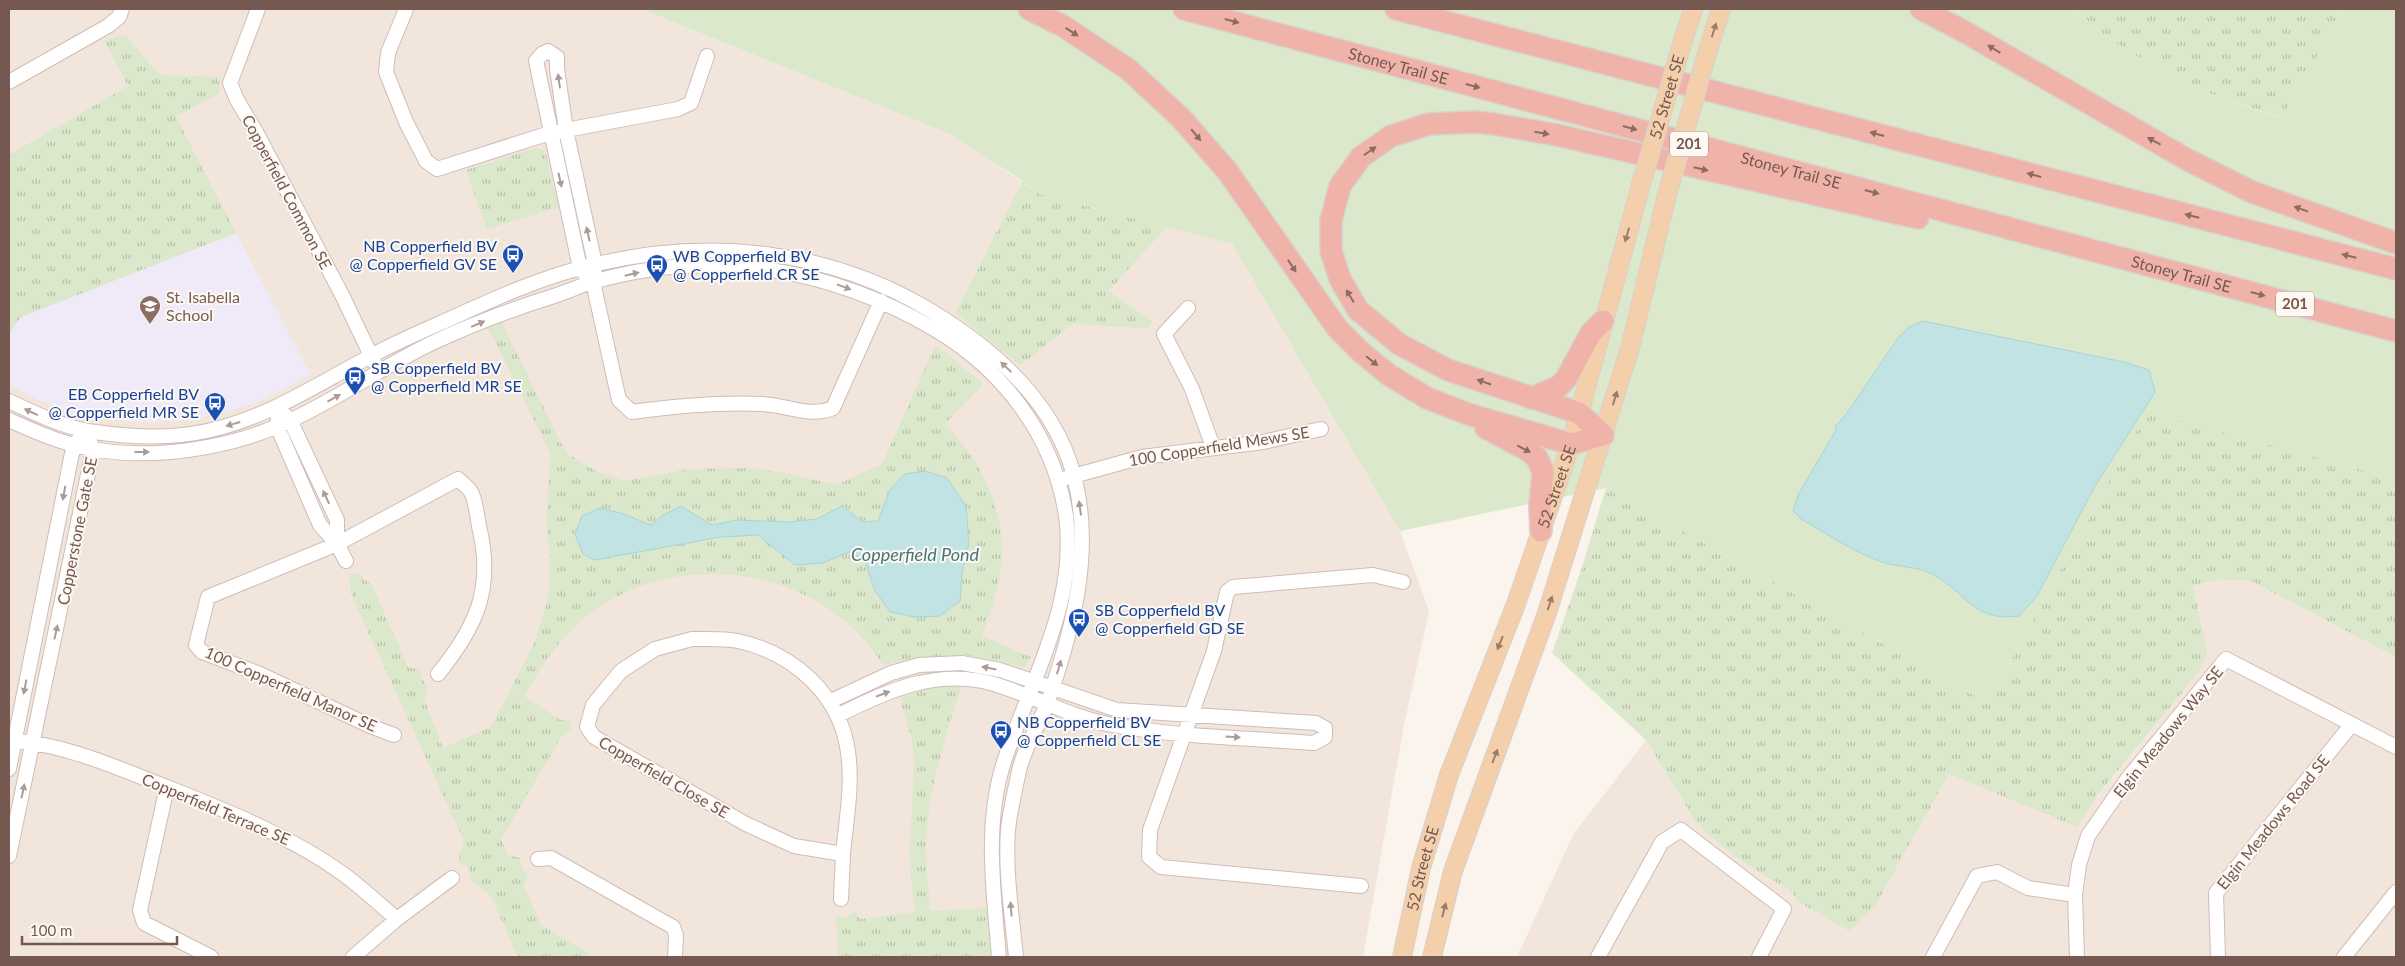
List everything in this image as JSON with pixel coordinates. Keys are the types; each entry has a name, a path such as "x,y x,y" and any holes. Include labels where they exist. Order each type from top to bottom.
{"highway":[{"path":"1029,9 1062,26 1128,69 1182,118 1228,172 1337,328 1361,352 1389,374 1427,398 1468,414 1571,444 1603,435"},
{"name":"Stoney Trail SE","path":"1184,9 2396,331"},
{"path":"1396,9 2396,269"},
{"path":"1921,9 1965,32 2188,160 2252,192 2396,243"},
{"path":"1603,435 1579,413 1448,370 1399,344 1358,310 1340,279 1331,251 1331,220 1340,186 1362,157 1391,136 1429,124 1494,124 1557,135 1914,218 1963,217"},
{"path":"1531,398 1553,390 1566,379 1591,333 1603,321"},
{"path":"1468,414 1493,433 1530,450 1537,458 1543,471 1540,506 1541,531"}],"main road":[{"name":"52 Street SE","path":"1402,957 1421,868 1449,774 1516,604 1571,444 1640,188 1693,9"},
{"name":"52 Street SE","path":"1432,957 1453,871 1547,613 1630,348 1667,195 1721,9"}],"street":[{"path":"9,82 108,26 119,17 122,9"},
{"name":"Copperfield Common SE","path":"258,9 230,83 237,100 342,295 379,372"},
{"path":"406,9 388,53 386,72 406,122 426,161 437,169 550,133 678,109 691,103 707,56"},
{"path":"592,282 580,268 536,61 542,54 548,51 557,57 566,130 595,264 592,282 619,400 632,412 690,404 764,404 821,413 834,408 881,301"},
{"path":"9,401 40,416 87,430 165,435 203,432 237,423 278,408 370,356 510,292 580,268 638,255 685,250 740,250 796,258 837,268 888,287 960,329 1020,380 1045,412 1064,446 1074,476 1081,513 1078,596 1047,704 1020,766 1008,829 1008,859 1016,957"},
{"path":"738,266 740,250"},
{"path":"9,420 74,445 93,450 123,452 177,451 206,447 277,426 432,344 505,312 592,282 681,266 738,266 786,272 832,283 881,301 953,341 994,374 1008,389 1037,429 1050,454 1058,480 1066,519 1068,574 1052,638 1002,768 995,809 992,861 999,957"},
{"path":"1188,308 1164,334 1192,389 1213,447"},
{"path":"278,408 290,420 337,520 337,544"},
{"path":"278,408 277,426 320,525 337,544 346,561"},
{"name":"100 Copperfield Mews SE","path":"1058,480 1142,457 1263,442 1321,429"},
{"name":"Copperstone Gate SE","path":"9,769 12,740 74,445 87,430"},
{"name":"Copperstone Gate SE","path":"9,856 93,450 87,430"},
{"path":"337,544 458,479 472,493 485,549 486,578 478,609 461,643 438,674"},
{"name":"100 Copperfield Manor SE","path":"337,544 208,597 196,645 202,652 260,674 394,736"},
{"path":"1361,886 1161,867 1149,857 1150,830 1214,651 1227,592 1233,586 1373,575 1403,582"},
{"name":"Copperfield Close SE","path":"692,639 736,640 769,650 806,674 831,701 839,715 848,751 850,780 843,854 794,846 746,824 594,737 587,726 593,705 621,671 655,649 692,639"},
{"name":"Elgin Meadows Way SE","path":"2077,957 2075,895 2079,865 2088,836 2128,778 2226,659 2396,747"},
{"path":"831,701 891,673 919,665 962,663 1000,670 1117,710 1316,723 1326,728 1325,737 1314,743 1184,733 1112,725 1029,698 994,684 961,678 920,681 873,697 839,715"},
{"name":"Elgin Meadows Road SE","path":"2218,957 2216,893 2352,724"},
{"name":"Copperfield Terrace SE","path":"12,740 33,742 90,757 255,822 296,843 343,873 397,919"},
{"path":"166,787 140,910 144,923 211,957"},
{"path":"1598,957 1662,842 1681,830 1784,909 1759,957"},
{"path":"841,900 843,854"},
{"path":"538,859 551,858 674,927 676,935 675,957"},
{"path":"992,861 1008,859"},
{"path":"1933,957 1977,876 1997,872 2028,888 2075,895"},
{"path":"353,957 397,919 452,878"},
{"path":"2344,957 2396,892"}],"shaded area":[{"path":"9,9 641,9 952,135 979,151 1022,182 955,313 1020,366 1073,324 1149,329 1153,321 1109,291 1167,227 1232,244 1400,531 1429,611 1404,725 1363,957 9,957"},
{"name":"St. Isabella School","path":"236,233 311,375 263,400 231,411 181,421 119,421 77,414 41,401 9,385 9,333 21,317"},
{"path":"2221,579 2251,581 2396,657 2396,957 1517,957 1573,835 1646,740 1688,809 1689,814 1700,827 1769,880 1785,885 1794,894 1797,901 1875,906 1949,774 2087,810 2199,672 2208,654 2193,586"}],"green space":[{"path":"641,9 2073,9 2110,39 2179,83 2280,118 2345,9 2396,9 2396,479 2147,413 1988,703 1606,488 1400,531 1232,244 1039,194 1017,177 952,135"},
{"path":"2073,9 2345,9 2281,118 2179,83 2110,39"},
{"path":"125,35 160,75 219,77 220,93 176,117 236,233 21,317 9,333 9,155 128,86 104,40"},
{"path":"536,148 545,151 559,207 487,229 466,170"},
{"path":"1022,182 1039,194 1167,227 1109,291 1153,321 1149,329 1073,324 1020,366 955,313"},
{"path":"500,319 566,453 596,471 625,481 690,469 751,468 790,474 836,485 882,464 935,346 942,350 983,384 945,424 974,459 985,479 999,521 1002,543 1001,565 994,600 982,636 1031,657 1025,667 964,655 914,658 883,665 857,632 825,606 788,588 748,577 706,574 665,579 625,592 589,614 560,642 524,696 560,720 571,721 571,730 562,736 501,839 508,855 520,858 522,869 528,875 523,885 542,926 596,957 518,957 491,896 472,882 468,867 458,861 464,841 353,599 348,576 357,572 373,587 408,667 421,670 420,676 428,689 424,699 443,748 491,727 534,644 547,602 550,583 550,558 546,521 551,455 487,325"},
{"path":"2147,412 2396,479 2396,657 2251,581 2221,579 2193,586 2208,654 2199,672 2098,795 2077,827 1949,774 1875,906 1849,931 1797,901 1792,892 1785,886 1772,881 1749,866 1722,846 1699,825 1691,816 1646,740 1552,653 1581,570 1606,488 1988,703"},
{"path":"946,685 961,687 938,763 927,822 926,851 930,911 989,908 993,957 838,957 836,917 846,917 854,912 861,919 915,912 911,880 910,847 914,760 912,740 899,695"}],"water":[{"path":"1923,321 2124,362 2149,370 2155,392 2095,486 2037,596 2019,616 2004,617 1981,611 1946,582 1934,575 1871,558 1801,519 1793,511 1798,495 1836,430 1836,425 1845,416 1898,338 1909,327"},
{"name":"Copperfield Pond","path":"925,471 947,478 966,506 969,543 962,573 960,601 940,616 915,617 890,612 874,589 865,560 849,552 823,563 795,565 758,535 721,537 594,560 583,554 575,534 582,516 600,508 621,513 651,525 663,515 681,506 712,525 737,520 788,522 817,519 842,506 863,522 878,521 890,490 905,474"}],"place":[{"name":"NB Copperfield BV @ Copperfield GV SE","path":"513,274"},
{"name":"WB Copperfield BV @ Copperfield CR SE","path":"657,284"},
{"name":"St. Isabella School","path":"150,325"},
{"name":"SB Copperfield BV @ Copperfield MR SE","path":"355,396"},
{"name":"EB Copperfield BV @ Copperfield MR SE","path":"215,422"},
{"name":"SB Copperfield BV @ Copperfield GD SE","path":"1079,638"},
{"name":"NB Copperfield BV @ Copperfield CL SE","path":"1001,750"}]}
